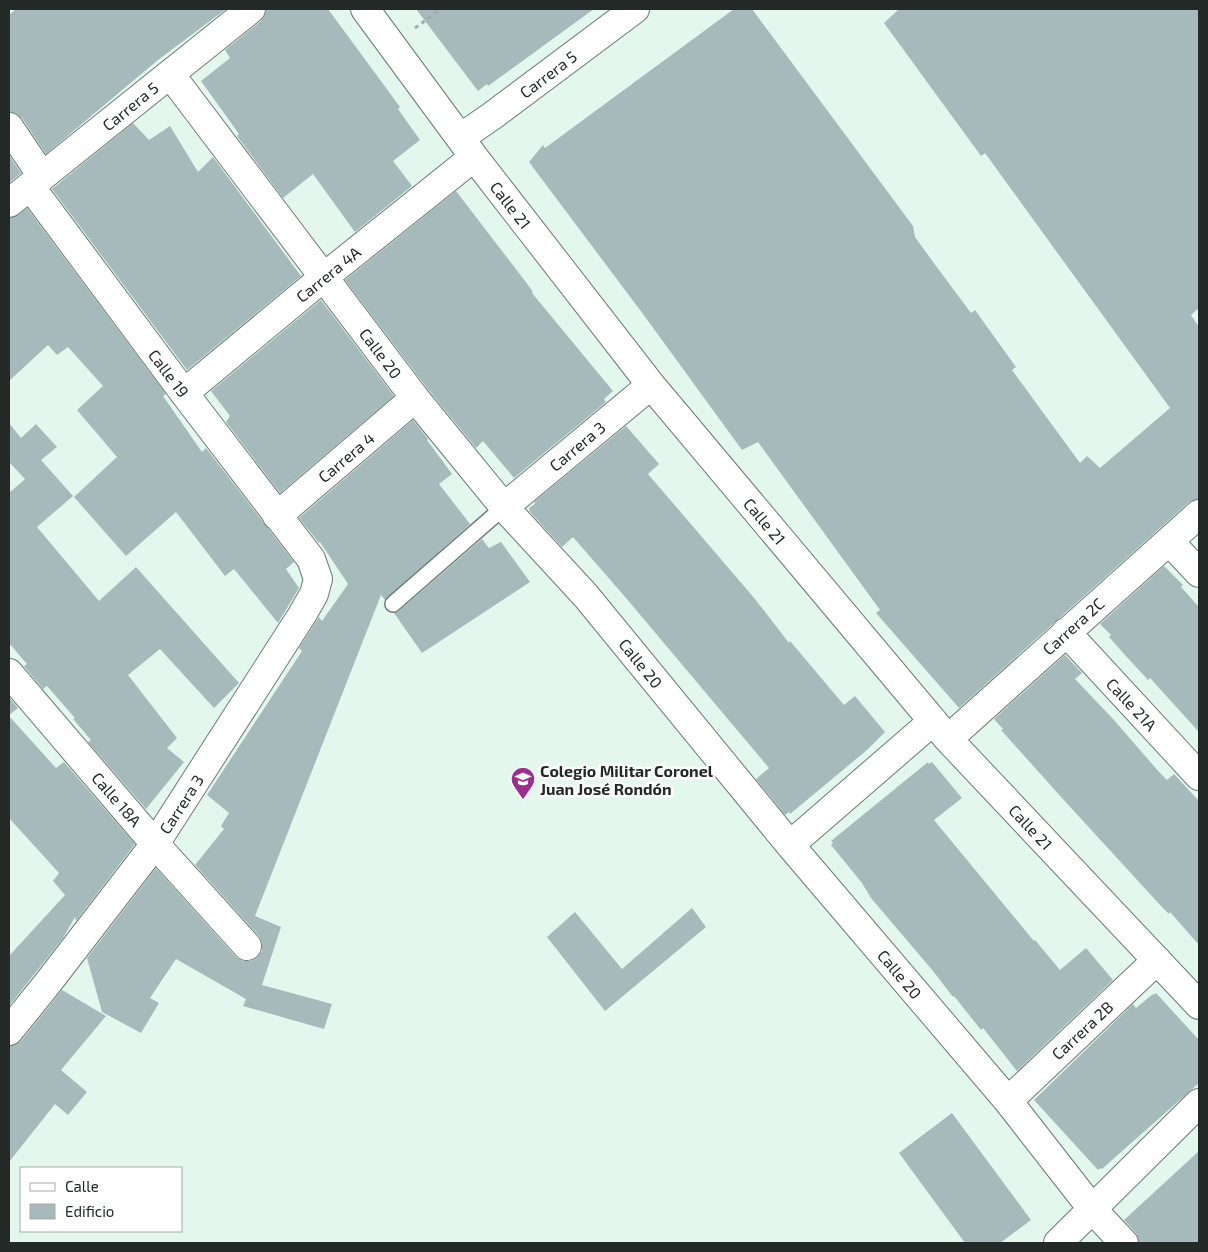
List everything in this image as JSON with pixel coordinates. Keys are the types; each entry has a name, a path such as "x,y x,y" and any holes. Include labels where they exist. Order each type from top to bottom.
{"street":[{"name":"Carrera 5","path":"9,203 251,9"},
{"name":"Calle 21","path":"365,9 467,148 651,386 941,730 1199,1005"},
{"name":"Carrera 5","path":"467,148 500,110 635,9"},
{"name":"Calle 20","path":"170,74 415,398 504,507 586,596 790,845 1008,1100 1093,1210 1124,1243"},
{"name":"Calle 19","path":"9,127 36,181 184,393 311,559"},
{"name":"Carrera 4A","path":"184,393 324,277 467,148"},
{"name":"Carrera 3","path":"504,507 651,386"},
{"name":"Carrera 4","path":"277,516 415,398"},
{"name":"Carrera 2C","path":"790,845 1066,632 1199,514"},
{"path":"1169,541 1199,573"},
{"name":"Carrera 3","path":"9,1031 155,844 302,616 314,594 318,579 311,559"},
{"name":"Calle 21A","path":"1066,632 1199,776"},
{"name":"Calle 18A","path":"9,673 155,844 247,946"},
{"name":"Carrera 2B","path":"1008,1100 1156,960"},
{"path":"1058,1243 1199,1104"}],"lane":[{"path":"393,604 504,507"}],"path":[{"path":"392,45 441,9"}],"building":[{"path":"16,9 226,9 158,60 46,154 22,118 15,113 9,112 9,15"},
{"path":"266,9 328,9 400,107 398,109 420,140 393,161 412,186 355,232 313,174 283,198 237,136 239,134 201,81 230,58 225,50 261,21"},
{"path":"416,9 594,9 488,86 487,84 478,91"},
{"path":"734,9 752,9 913,226 915,237 936,266 971,313 975,310 1016,367 1012,370 1080,463 1087,456 1100,468 1170,408 985,153 981,156 884,23 899,9 1199,9 1199,308 1191,315 1199,327 1199,499 1189,502 959,708 876,613 880,610 758,442 742,450 529,162 543,145 545,148"},
{"path":"133,123 149,140 170,126 198,172 213,157 301,276 187,370 52,189"},
{"path":"9,155 21,173 9,183"},
{"path":"456,191 525,281 532,293 613,391 604,399 606,402 514,478 483,441 476,448 427,388 345,280"},
{"path":"27,208 166,394 163,396 202,452 206,448 294,562 286,569 299,588 278,623 234,569 225,576 176,512 126,556 74,497 117,457 77,410 103,386 68,347 57,355 48,345 9,381 9,218 18,215"},
{"path":"321,300 394,396 280,493 226,422 230,416 211,391"},
{"path":"413,420 452,474 439,484 470,524 385,600 381,595 255,916 281,927 262,985 332,1004 324,1029 243,1006 246,999 176,959 150,998 159,1003 141,1033 102,1012 87,958 156,868 236,957 243,961 250,961 257,958 262,951 262,943 259,936 195,865 224,829 221,826 229,813 207,795 302,651 299,648 319,617 322,621 348,584 320,542 299,518"},
{"path":"9,423 21,438 36,424 57,447 41,460 73,496 37,527 99,601 136,567 239,683 214,708 160,649 128,675 177,738 167,748 184,762 146,809 88,742 91,740 73,719 75,718 47,686 43,689 24,666 27,664 9,643 9,493 25,479 9,462"},
{"path":"626,426 659,464 648,474 755,599 789,643 790,641 844,705 855,696 885,732 867,750 790,814 789,812 785,815 756,779 769,768 626,598 573,537 562,547 529,511 529,508 535,504 534,502"},
{"path":"482,539 489,548 501,542 530,582 422,653 394,613 399,611"},
{"path":"1164,566 1183,585 1181,587 1199,607 1199,732 1150,678 1148,680 1125,655 1109,637 1111,635 1100,624"},
{"path":"1065,655 1082,673 1075,679 1159,772 1167,780 1174,774 1199,801 1199,945 1062,798 1001,730 1003,729 994,719"},
{"path":"9,697 18,708 9,715"},
{"path":"9,716 56,768 64,762 135,844 76,921 75,917 63,938 9,1006 9,956 65,895 53,881 59,873 9,818"},
{"path":"928,762 929,764 932,762 962,798 934,820 1034,941 1060,970 1086,948 1113,980 1017,1071 983,1028 981,1030 871,898 862,883 831,845 833,843 831,841"},
{"path":"692,908 706,927 605,1011 547,937 575,912 622,969"},
{"path":"62,990 106,1016 61,1070 87,1092 68,1115 55,1104 9,1162 9,1046 21,1041"},
{"path":"1156,993 1199,1040 1199,1083 1102,1169 1098,1170 1034,1100 1133,1004 1136,1008"},
{"path":"952,1113 1031,1220 1000,1243 965,1243 899,1153"},
{"path":"1199,1151 1199,1243 1139,1243 1136,1233 1124,1220"}],"place":[{"name":"Colegio Militar Coronel Juan José Rondón","path":"523,800"}]}
